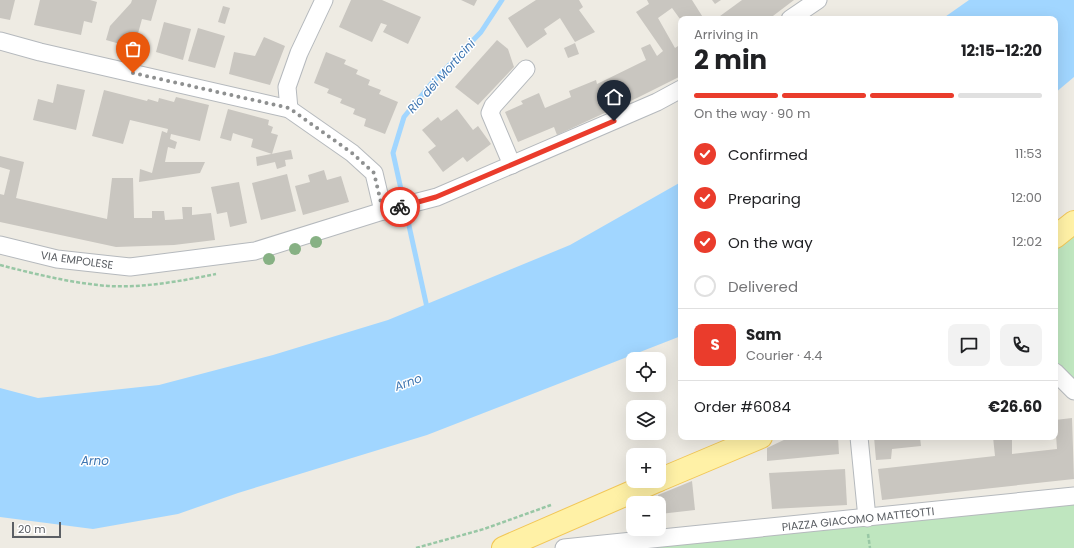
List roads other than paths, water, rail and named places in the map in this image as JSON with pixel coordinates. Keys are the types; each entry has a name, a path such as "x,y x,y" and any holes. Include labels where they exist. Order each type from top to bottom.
{"main road":[{"path":"1058,235 1074,222"},
{"path":"666,478 753,440"},
{"path":"503,548 642,488"}],"street":[{"path":"289,108 287,87 299,53 324,0"},
{"path":"794,16 818,0"},
{"path":"0,41 40,52 289,108 352,153 374,173 386,210"},
{"path":"512,165 490,113 493,106 526,69"},
{"name":"VIA EMPOLESE","path":"0,245 57,259 130,267 255,251 386,210 436,197 657,102 678,91"},
{"path":"1058,375 1074,391"},
{"path":"859,440 867,518"},
{"name":"PIAZZA GIACOMO MATTEOTTI","path":"564,548 651,544 867,518 1074,496"}],"water":[{"path":"969,0 1074,0 1074,77 1058,90 1058,16 946,16"},
{"name":"Arno","path":"678,184 678,337 640,352 626,352 626,357 427,435 238,493 178,514 93,529 0,517 0,388 38,398 159,385 273,355 388,320 570,245"}],"waterway":[{"name":"Rio dei Morticini","path":"428,312 393,153 404,117 431,84 481,32 502,0"}]}
